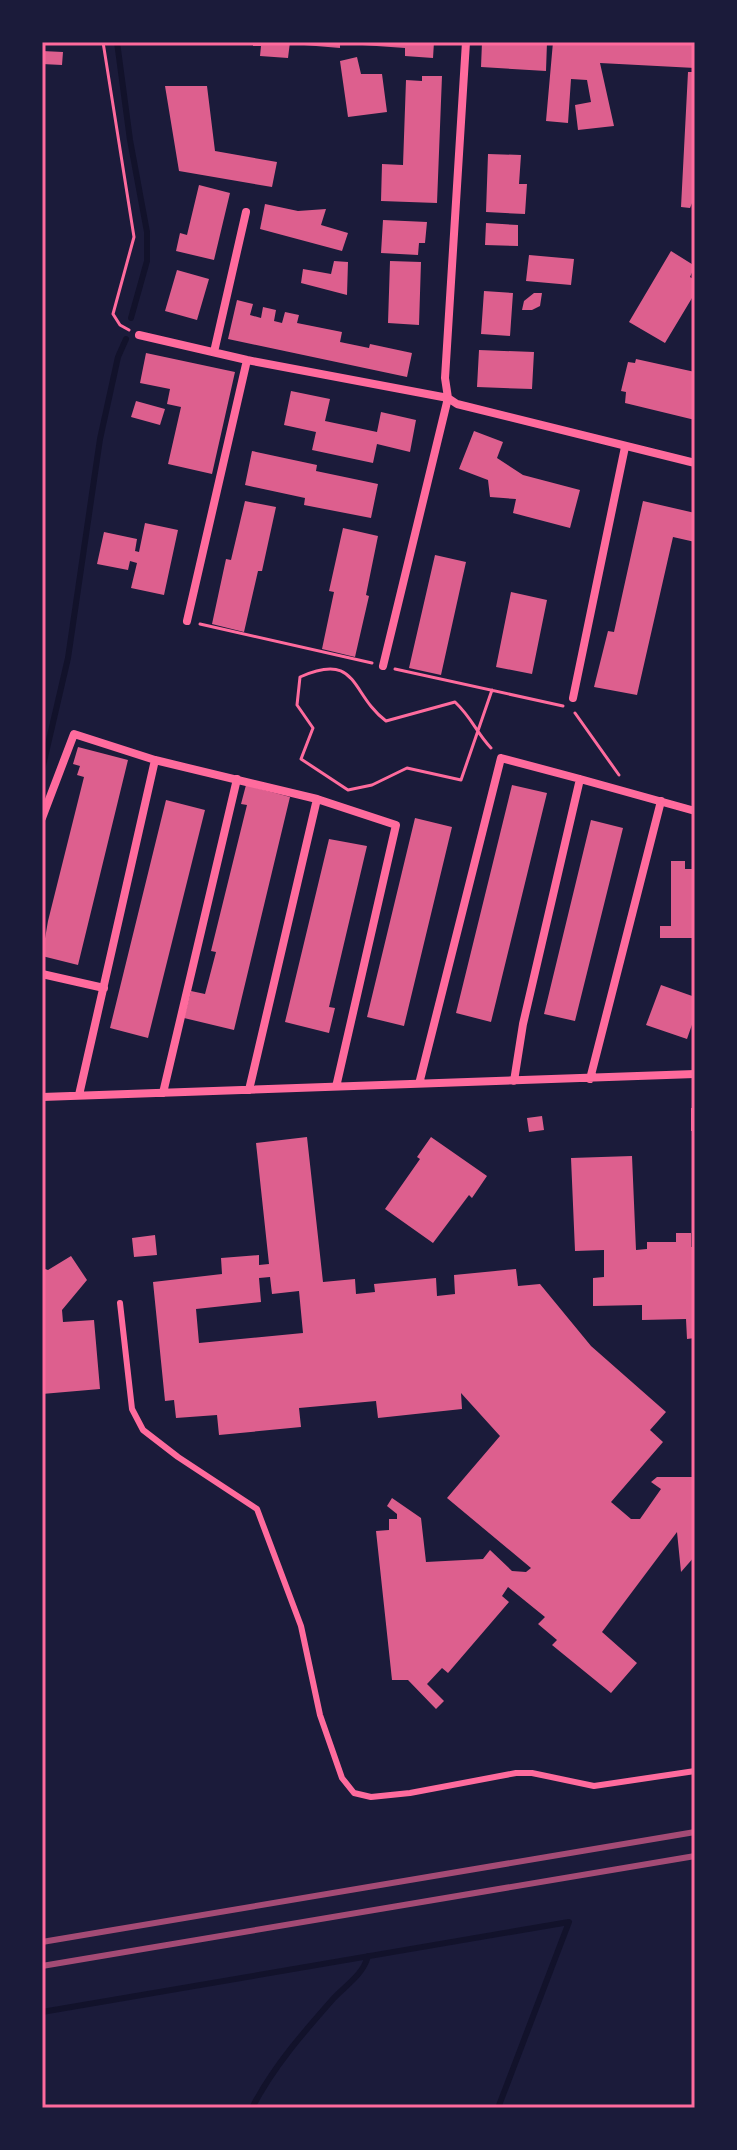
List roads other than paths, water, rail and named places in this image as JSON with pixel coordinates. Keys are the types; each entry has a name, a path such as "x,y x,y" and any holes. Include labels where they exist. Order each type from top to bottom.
{"street":[{"path":"383,666 448,398 445,364 466,42"},
{"path":"214,352 246,212"},
{"path":"139,335 247,360 448,398 457,404 695,463"},
{"path":"187,621 247,360"},
{"path":"573,698 625,447"},
{"path":"42,818 74,734 155,760 317,799 396,825 336,1087"},
{"path":"419,1084 501,758 695,811"},
{"path":"79,1095 155,760"},
{"path":"163,1093 237,779"},
{"path":"514,1081 523,1024 580,779"},
{"path":"249,1090 317,799"},
{"path":"590,1079 661,801"},
{"path":"42,974 104,988"},
{"path":"42,1097 695,1074"}],"lane":[{"path":"120,1303 132,1409 143,1430 257,1509 301,1626 320,1715 342,1778 354,1793 371,1797 397,1794 516,1773 532,1773 594,1786 695,1771"}],"waterway":[{"path":"117,42 130,140 147,232 147,261 131,318"},
{"path":"42,770 68,658 100,439 118,357 126,339"},
{"path":"42,2012 569,1922"},
{"path":"498,2108 569,1922"},
{"path":"252,2108 289,2051 358,1974 368,1956"}],"railway":[{"path":"42,1942 695,1832"},
{"path":"42,1966 695,1856"}]}
